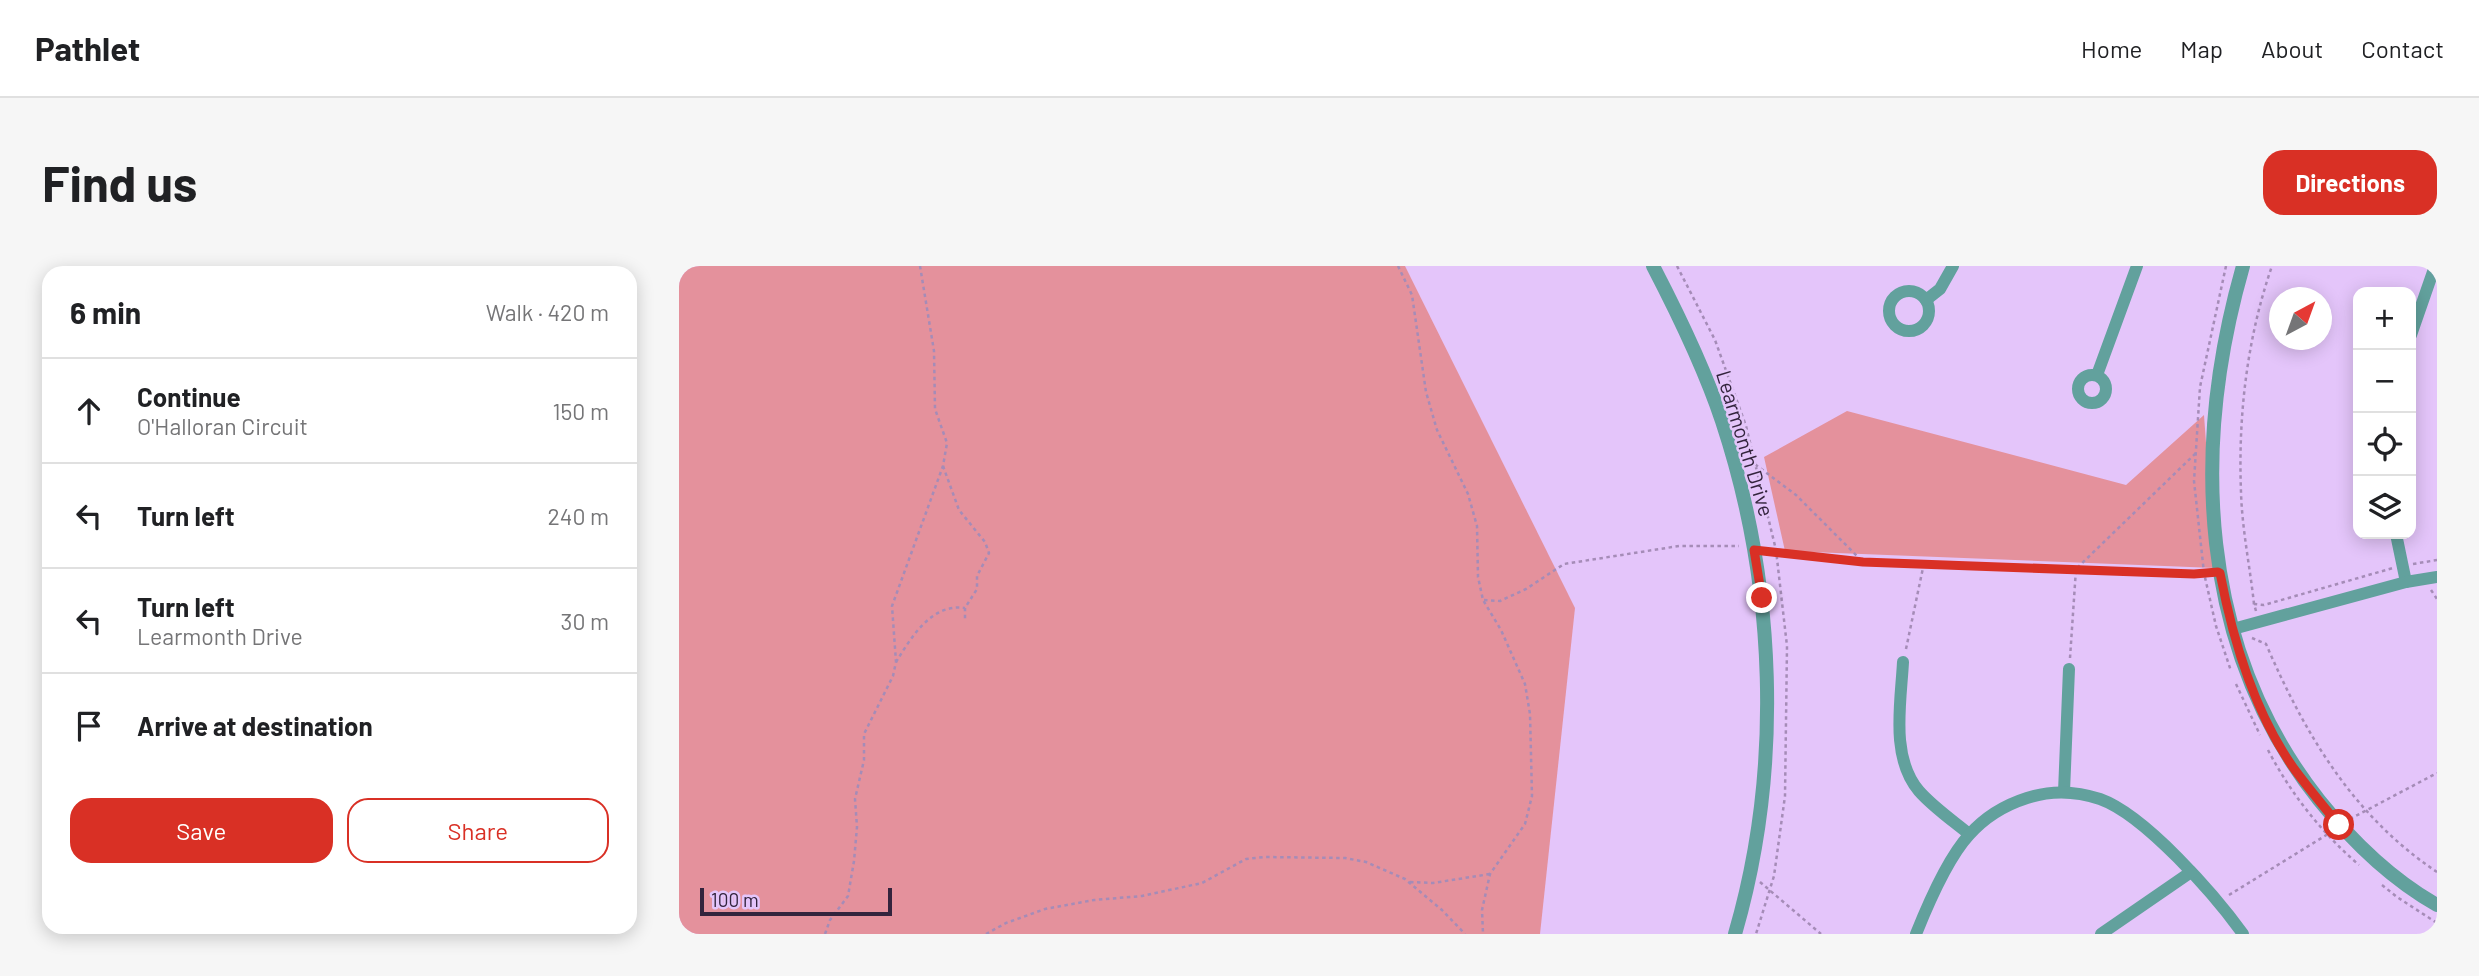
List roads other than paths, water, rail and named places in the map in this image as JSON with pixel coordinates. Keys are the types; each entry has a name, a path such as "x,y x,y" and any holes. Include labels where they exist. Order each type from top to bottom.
{"street":[{"name":"Learmonth Drive","path":"1653,266 1688,334 1706,377 1735,467 1762,598 1767,707 1764,776 1749,873 1735,934"},
{"path":"1926,300 1940,289 1953,266"},
{"path":"2097,375 2137,266"},
{"path":"2243,266 2224,342 2214,416 2212,490 2220,573 2240,656 2269,723 2294,768 2339,825 2382,866 2420,896 2437,905"},
{"path":"2416,321 2435,266"},
{"path":"2397,539 2406,582"},
{"path":"2233,629 2406,582 2437,577"},
{"path":"1903,662 1900,732 1904,763 1918,790 1969,834"},
{"path":"2064,792 2069,669"},
{"path":"1916,934 1937,888 1969,834 1990,816 2014,802 2039,794 2064,792 2101,800 2123,811 2153,835 2191,872 2243,934"},
{"path":"2101,934 2191,872"}]}
